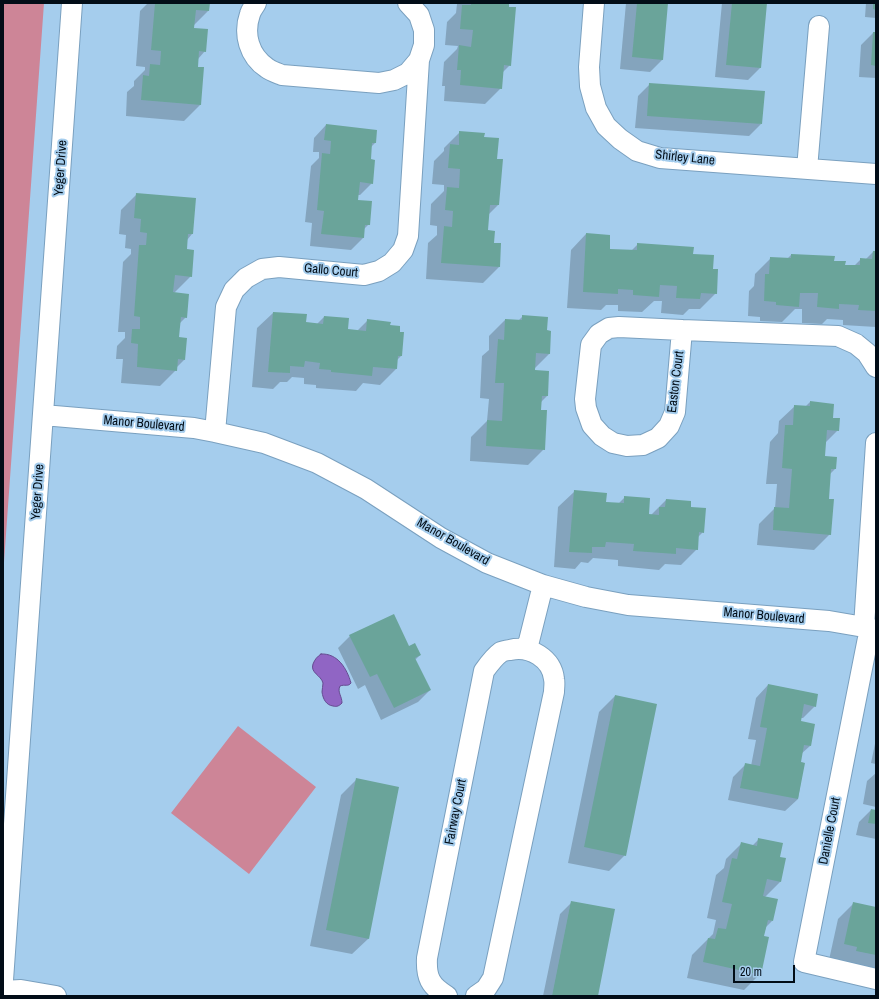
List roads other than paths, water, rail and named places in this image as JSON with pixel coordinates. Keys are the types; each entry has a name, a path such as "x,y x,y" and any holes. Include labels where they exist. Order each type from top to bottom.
{"street":[{"name":"Gallo Court","path":"256,3 250,13 246,28 248,43 256,57 267,69 282,75 379,83 394,80 408,73 419,60"},
{"name":"Gallo Court","path":"216,432 226,306 234,290 246,278 262,269 279,267 364,275 379,271 392,263 403,250 408,236 419,60 424,45 424,30 419,16 408,3"},
{"name":"Shirley Lane","path":"594,3 589,67 590,86 596,108 606,126 620,139 637,150 660,158 876,174"},
{"name":"Yeger Drive","path":"3,980 43,416 69,4"},
{"path":"807,169 819,26"},
{"name":"Easton Court","path":"682,330 675,412 669,426 658,438 643,445 627,446 613,443 602,436 592,425 586,408 585,399 591,345 598,334 609,328 619,327 838,336 856,344 867,353 876,367"},
{"name":"Manor Boulevard","path":"43,416 182,427 216,432 264,443 317,463 366,489 441,538 487,563 543,585 586,597 628,605 829,621 870,628"},
{"path":"870,628 876,443"},
{"path":"476,996 486,989 493,978 554,692 554,679 549,665 539,655 527,649 543,585"},
{"name":"Danielle Court","path":"870,628 804,962 876,979"},
{"name":"Fairway Court","path":"447,996 438,991 430,981 426,968 427,958 484,671 490,662 502,652 515,648 527,649"},
{"path":"3,991 21,990 56,996"}]}
